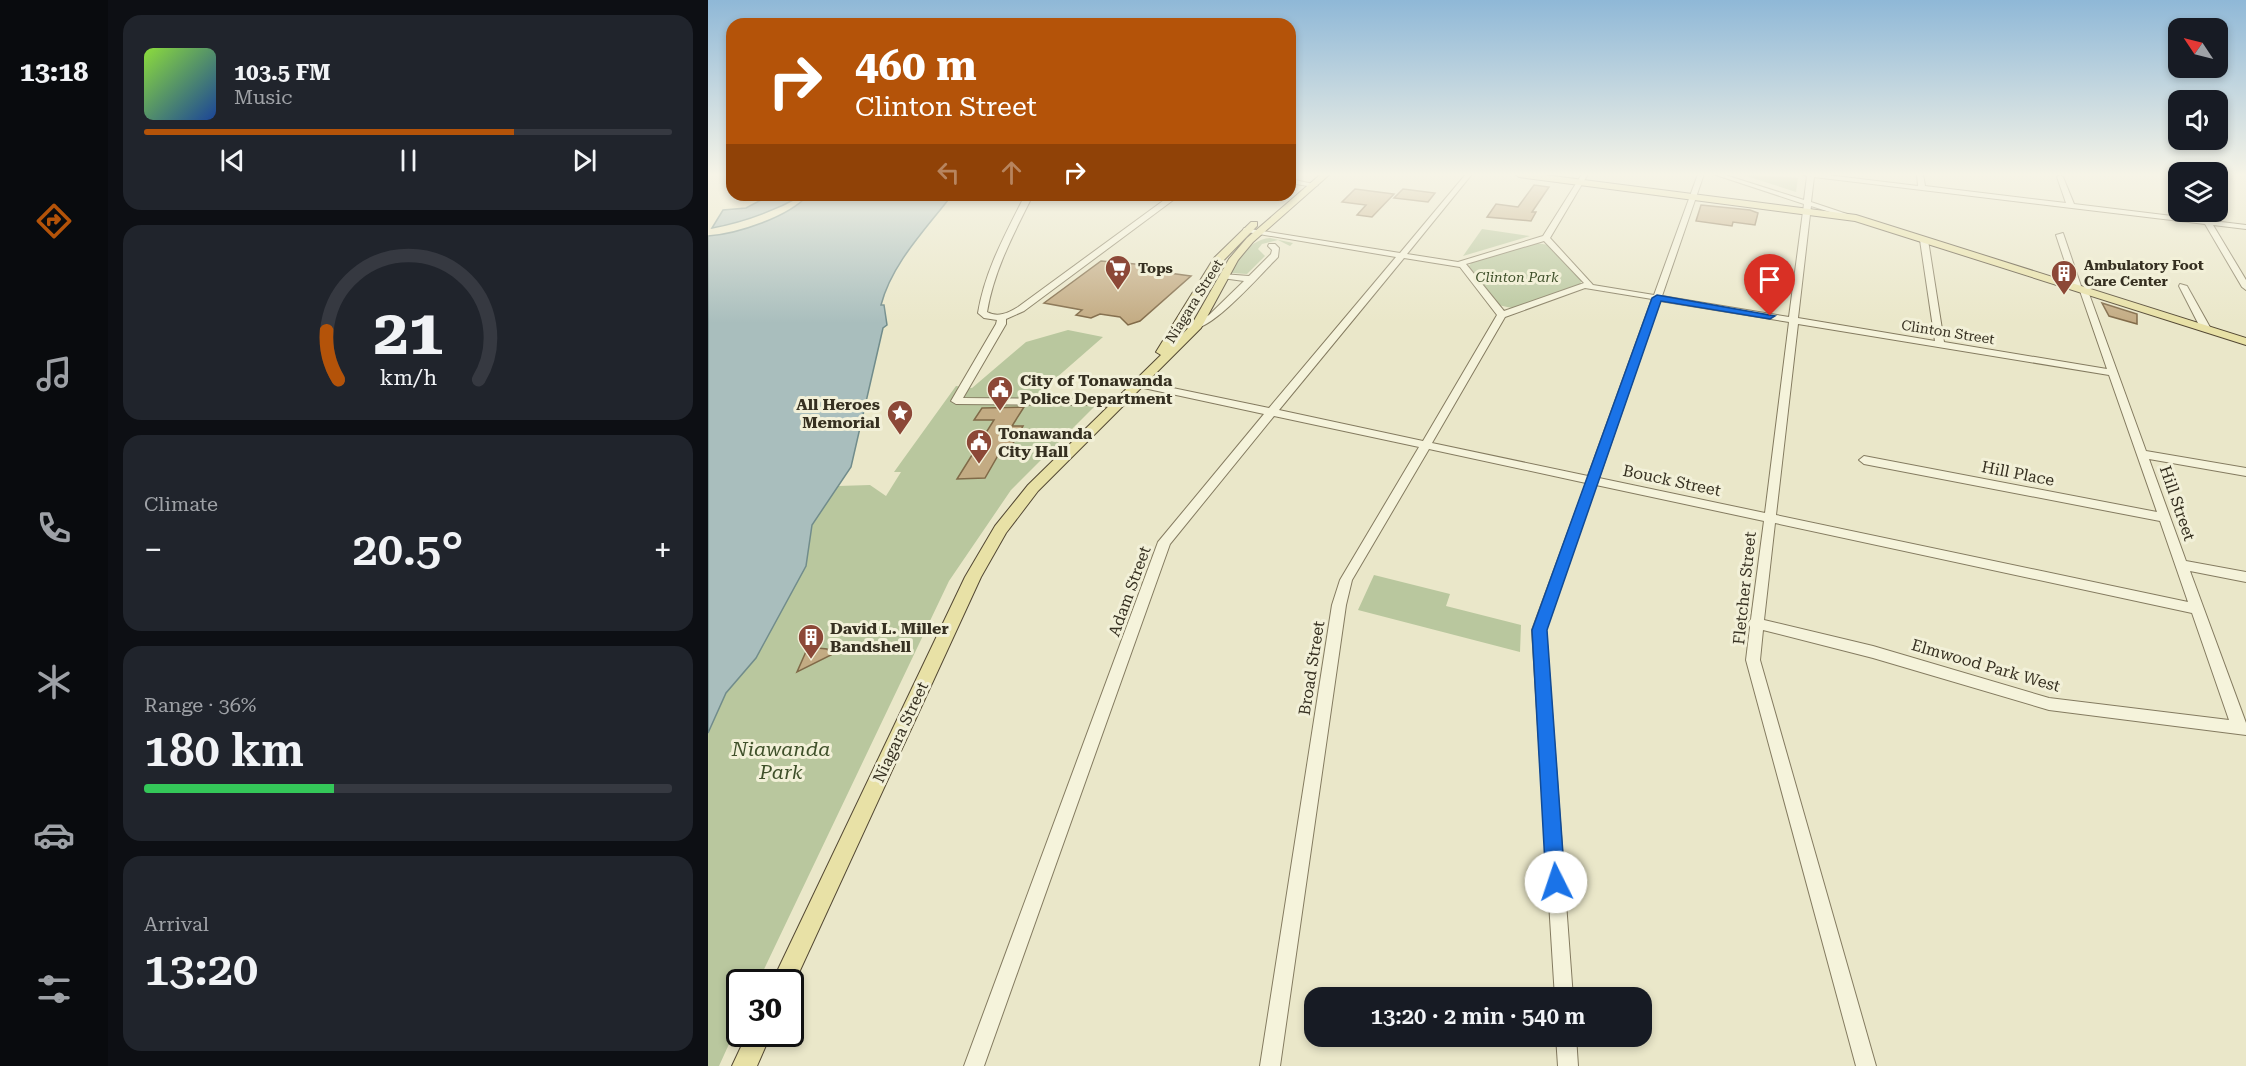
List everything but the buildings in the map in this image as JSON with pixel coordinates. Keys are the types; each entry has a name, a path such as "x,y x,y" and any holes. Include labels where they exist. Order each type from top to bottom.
{"main road":[{"name":"Niagara Street","path":"789,969 973,577 1000,530 1027,495 1197,326 1225,276 1260,224"},
{"name":"Niagara Street","path":"1159,362 1162,352 1218,260 1261,224"},
{"path":"1874,224 2246,342"},
{"path":"744,1066 753,1047"}],"street":[{"path":"1016,224 999,259 983,309 985,315 1002,317 1021,309 1137,224"},
{"name":"Adam Street","path":"974,1066 1164,542 1427,224"},
{"path":"1256,228 1463,263 1546,238 1555,224"},
{"path":"1563,987 1539,630 1683,224"},
{"name":"Fletcher Street","path":"1805,224 1755,623 1753,660 1866,1066"},
{"path":"2208,224 2246,287"},
{"path":"2215,224 2246,227"},
{"name":"Hill Street","path":"2060,235 2113,369 2242,728"},
{"path":"1463,263 1502,315 1588,283 1546,238"},
{"path":"1924,240 1939,340"},
{"name":"Niagara Street","path":"1197,326 1212,316 1275,255 1276,250 1272,246"},
{"name":"Niagara Street","path":"1225,276 1251,279"},
{"name":"Clinton Street","path":"1588,283 2113,369"},
{"path":"2183,286 2189,293 2206,329"},
{"name":"Broad Street","path":"1270,1066 1339,605 1352,568 1502,315"},
{"path":"1002,317 1001,324 956,401 1090,402 1115,406"},
{"name":"Bouck Street","path":"1139,384 2198,609"},
{"path":"2143,454 2246,472"},
{"name":"Hill Place","path":"1864,460 2166,518"},
{"path":"2182,565 2246,578"},
{"name":"Elmwood Park West","path":"1755,623 1873,652 2049,704 2242,728"},
{"path":"1567,1047 1568,1066"}],"green space":[{"path":"1482,229 1530,236 1463,256"},
{"path":"1270,238 1293,243 1290,246 1278,240 1262,244 1258,249 1265,256 1247,274 1232,273 1238,260 1252,245"},
{"name":"Clinton Park","path":"1536,243 1549,245 1582,280 1580,284 1512,308 1498,305 1468,267 1472,262"},
{"name":"Niawanda Park","path":"1068,330 1103,337 1032,399 1103,398 1011,490 949,581 764,969 726,969 728,1047 719,1066 708,1066 708,733 726,693 756,658 806,566 812,525 838,486 870,485 886,496 901,472 894,472 956,386 972,388 1026,342"},
{"path":"1374,575 1450,594 1446,606 1521,625 1520,652 1358,610"}],"shaded area":[{"path":"715,224 732,224 712,228"},
{"path":"760,224 929,224 901,261 881,305 884,305 887,325 883,328 851,467 812,525 806,566 756,658 726,693 708,733 708,236"}],"place":[{"name":"Tops","path":"1118,291"},
{"name":"Ambulatory Foot Care Center","path":"2064,296"},
{"name":"City of Tonawanda Police Department","path":"1000,412"},
{"name":"All Heroes Memorial","path":"900,436"},
{"name":"Tonawanda City Hall","path":"979,465"},
{"name":"David L. Miller Bandshell","path":"811,660"}],"route":[{"path":"1556,882 1539,630 1657,298 1770,316"}]}
